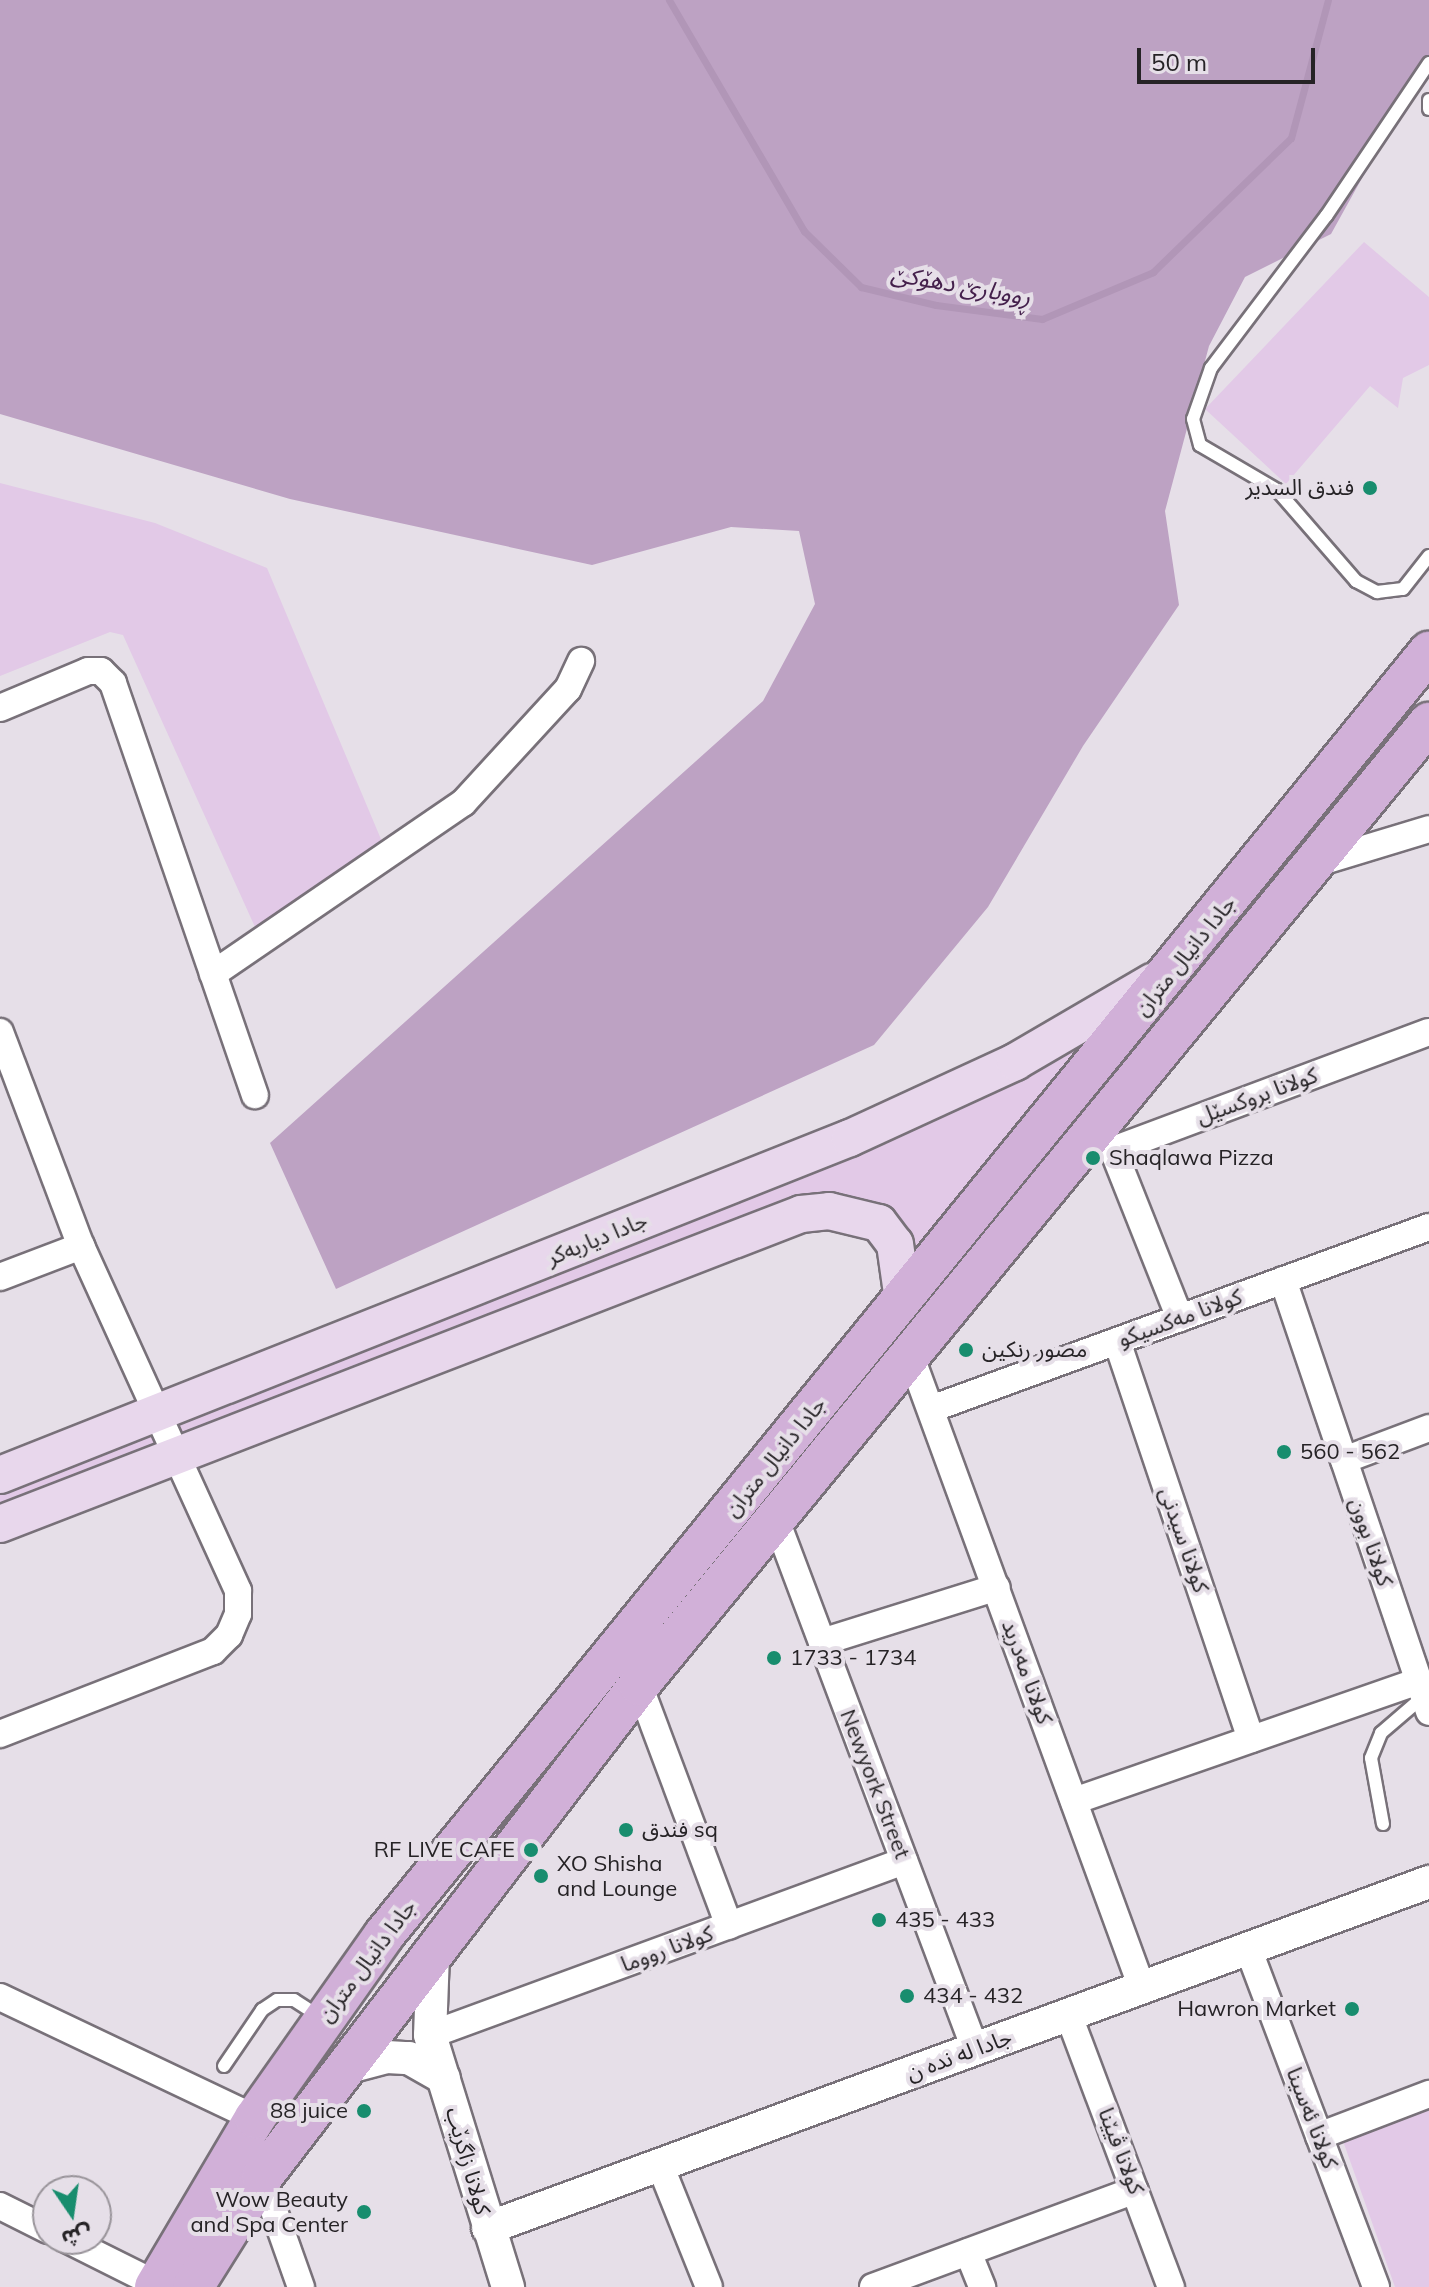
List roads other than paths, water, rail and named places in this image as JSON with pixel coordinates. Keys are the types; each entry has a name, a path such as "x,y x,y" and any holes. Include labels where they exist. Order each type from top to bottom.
{"main road":[{"name":"جادا دانيال متران","path":"168,2286 255,2118 384,1935 1177,966 1429,652"},
{"name":"جادا دانيال متران","path":"168,2286 262,2177 639,1685 911,1357 1102,1141 1307,866 1429,723"},
{"name":"جادا دیاربه‌كر","path":"0,1475 951,1094 1067,1035 1177,966"},
{"path":"0,1524 174,1454 801,1214 829,1211 879,1223 895,1244 903,1300"}],"street":[{"path":"213,974 463,803 568,689 581,661"},
{"path":"0,708 88,671 101,671 113,683 255,1095"},
{"path":"1307,866 1429,829"},
{"path":"0,1032 81,1246 238,1591 238,1614 229,1635 213,1651 0,1734"},
{"name":"كولانا بروکسێل","path":"1102,1141 1428,1037"},
{"path":"1102,1141 1180,1318"},
{"name":"كولانا مەکسیکو","path":"931,1409 1429,1227"},
{"path":"0,1277 81,1246"},
{"name":"كولانا بوون","path":"1283,1280 1424,1696"},
{"name":"كولانا سيدنى","path":"1117,1341 1251,1739"},
{"name":"كولانا مه‌درید","path":"911,1357 1142,1988"},
{"path":"1344,1460 1429,1428"},
{"name":"Newyork Street","path":"776,1520 975,2049"},
{"path":"822,1642 997,1587"},
{"path":"639,1685 729,1926"},
{"path":"1074,1801 1251,1739 1424,1696"},
{"name":"كولانا رووما","path":"430,2035 904,1861"},
{"name":"جادا له نده ن","path":"488,2228 1429,1882"},
{"name":"كولانا ئەسینا","path":"1248,1948 1376,2287"},
{"path":"430,2035 433,1954"},
{"path":"0,1997 255,2118"},
{"name":"كولانا ڤیێنا","path":"1069,2016 1171,2287"},
{"name":"كولانا زاگرێب","path":"430,2035 508,2287"},
{"path":"345,2068 387,2057 409,2058 444,2078"},
{"path":"1319,2136 1429,2094"},
{"path":"660,2165 709,2287"},
{"path":"262,2177 301,2287"},
{"path":"873,2287 1135,2190"},
{"path":"0,2206 32,2222"},
{"path":"968,2252 982,2287"},
{"path":"101,2255 168,2286"}],"lane":[{"path":"1429,63 1326,216 1211,368 1193,419 1200,445 1277,490 1356,581 1377,592 1403,589 1429,556"},
{"path":"1429,100 1429,109"},
{"path":"1383,1824 1371,1758 1381,1733 1424,1696"},
{"path":"224,2066 262,2010 277,2000 294,2000 324,2019"}],"waterway":[{"name":"ڕووبارێ دهۆكێ","path":"669,0 804,231 861,287 936,305 1042,319 1153,272 1291,138 1328,0"}],"place":[{"name":"فندق السدير","path":"1370,488"},
{"name":"Shaqlawa Pizza","path":"1093,1158"},
{"name":"مصور رنكين","path":"966,1350"},
{"name":"560 - 562","path":"1284,1452"},
{"name":"1733 - 1734","path":"774,1658"},
{"name":"فندق sq","path":"626,1830"},
{"name":"RF LIVE CAFE","path":"531,1850"},
{"name":"XO Shisha and Lounge","path":"541,1876"},
{"name":"435 - 433","path":"879,1920"},
{"name":"434 - 432","path":"907,1996"},
{"name":"Hawron Market","path":"1352,2009"},
{"name":"88 juice","path":"364,2111"},
{"name":"Wow Beauty and Spa Center","path":"364,2212"}]}
